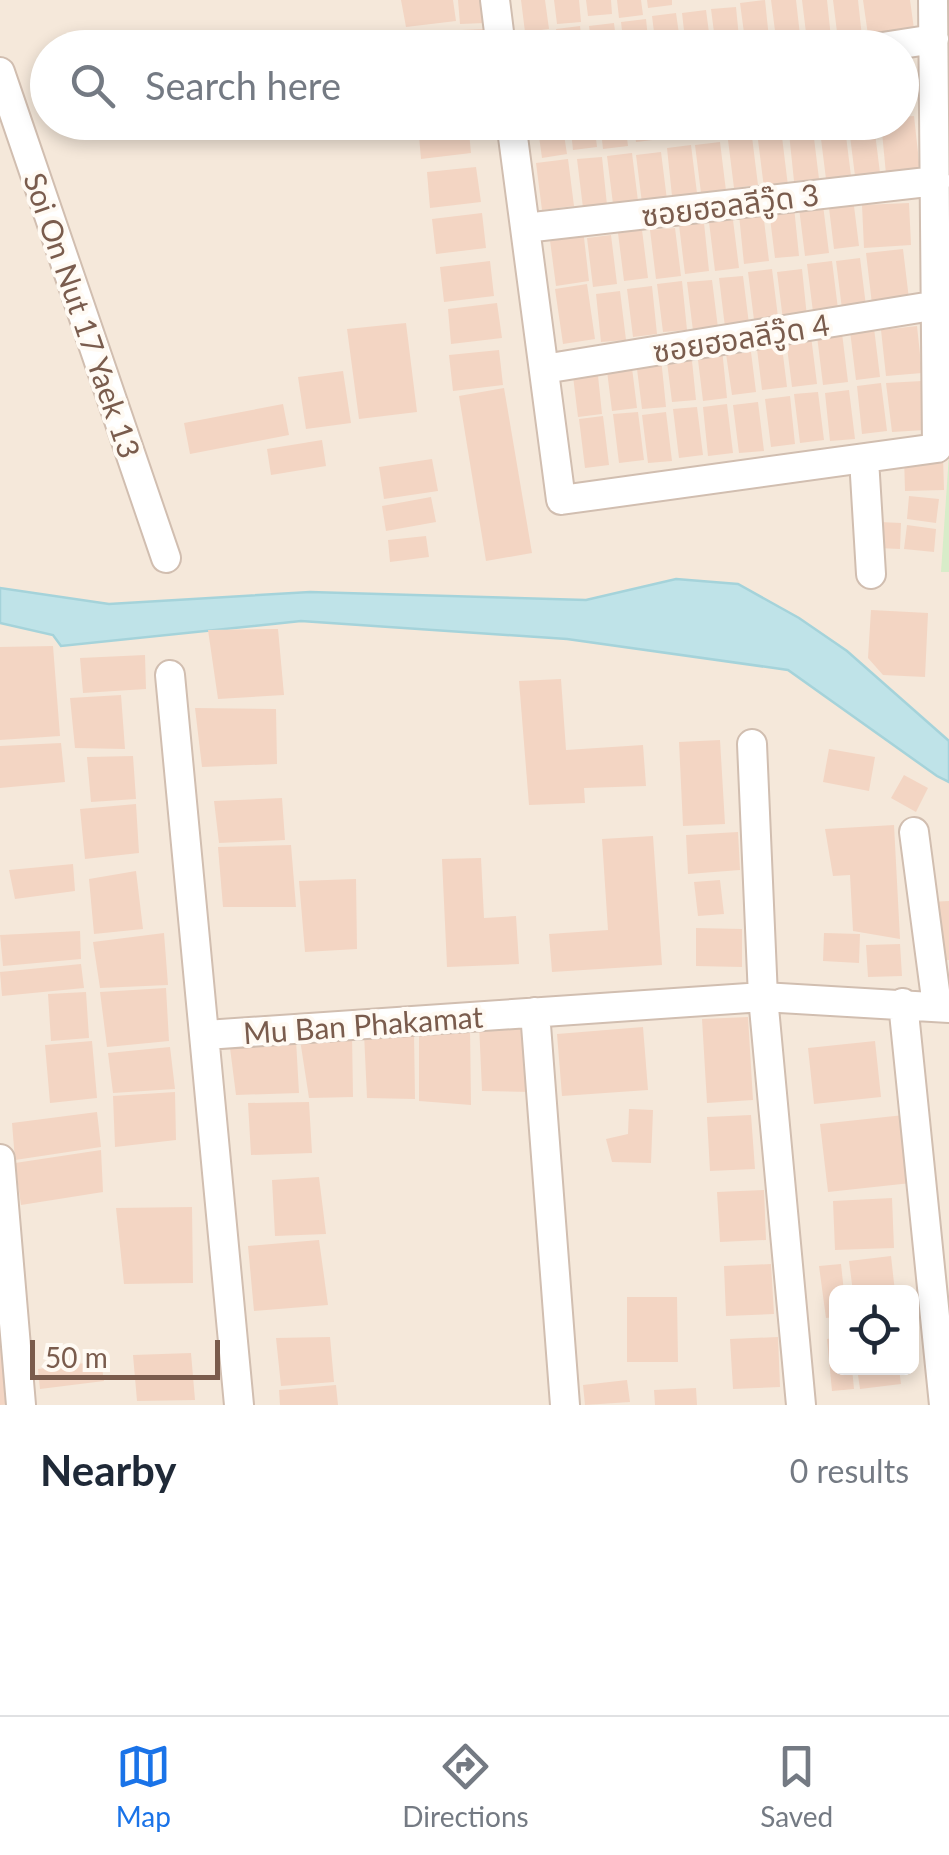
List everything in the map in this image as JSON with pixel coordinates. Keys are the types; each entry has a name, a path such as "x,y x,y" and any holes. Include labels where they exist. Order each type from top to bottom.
{"street":[{"path":"495,0 499,30"},
{"path":"513,140 561,500 937,448 933,0"},
{"path":"919,41 934,39"},
{"name":"Soi On Nut 17 Yaek 13","path":"0,72 166,558"},
{"name":"ซอยฮอลลีวู๊ด 3","path":"525,228 936,181"},
{"name":"ซอยฮอลลีวู๊ด 4","path":"544,368 938,305"},
{"path":"864,458 871,574"},
{"name":"Mu Ban Phakamat","path":"170,674 206,1036 763,996 943,1007"},
{"path":"752,744 763,996 801,1405"},
{"path":"914,832 943,1007"},
{"path":"902,1004 944,1405"},
{"path":"536,1012 565,1405"},
{"path":"206,1036 238,1405"},
{"path":"0,1159 21,1405"}],"shaded area":[{"path":"0,0 949,0 949,1405 0,1405"}],"green space":[{"path":"949,454 949,572 941,572"}],"water":[{"path":"676,579 738,584 847,651 949,741 949,782 788,670 567,639 301,621 61,646 53,635 0,623 0,588 109,604 310,592 586,600"}],"building":[{"path":"401,0 453,0 456,21 406,27"},
{"path":"458,0 484,0 485,23 460,24"},
{"path":"521,0 545,0 549,29 525,30"},
{"path":"554,0 579,0 581,22 557,24"},
{"path":"586,0 611,0 612,14 588,16"},
{"path":"617,0 641,0 643,15 619,18"},
{"path":"647,0 672,0 672,5 648,8"},
{"path":"765,0 768,30 744,30 740,3"},
{"path":"771,0 796,0 799,30 775,30"},
{"path":"802,0 827,0 830,30 806,30"},
{"path":"833,0 858,0 861,30 837,30"},
{"path":"863,0 910,0 914,29 867,30"},
{"path":"736,7 738,30 714,30 711,9"},
{"path":"706,10 709,30 684,30 682,13"},
{"path":"676,13 678,30 654,30 652,16"},
{"path":"646,19 647,30 622,30 621,22"},
{"path":"614,23 615,30 590,30 589,26"},
{"path":"419,140 470,140 471,153 421,159"},
{"path":"540,140 565,140 567,154 542,158"},
{"path":"572,140 596,140 597,147 573,150"},
{"path":"602,140 627,140 628,146 603,149"},
{"path":"728,140 752,140 758,185 734,188"},
{"path":"758,140 782,140 788,186 764,188"},
{"path":"790,140 814,140 819,179 794,181"},
{"path":"821,140 846,140 851,176 826,179"},
{"path":"850,140 876,140 880,173 855,176"},
{"path":"883,140 917,140 920,171 886,174"},
{"path":"720,142 726,191 701,193 695,145"},
{"path":"691,145 697,193 672,196 667,148"},
{"path":"661,152 667,200 642,203 636,155"},
{"path":"632,153 638,201 613,204 607,156"},
{"path":"602,157 607,205 583,208 577,159"},
{"path":"568,159 574,206 542,210 536,163"},
{"path":"476,167 481,202 430,208 427,172"},
{"path":"853,198 859,246 834,249 828,200"},
{"path":"909,203 911,245 864,248 862,205"},
{"path":"823,205 829,253 805,256 799,208"},
{"path":"794,207 799,256 775,258 769,210"},
{"path":"763,212 769,261 744,264 739,215"},
{"path":"482,213 486,248 436,254 432,219"},
{"path":"733,220 739,268 715,271 709,222"},
{"path":"704,223 709,271 685,274 679,225"},
{"path":"675,228 681,276 656,279 650,230"},
{"path":"583,229 589,281 556,286 549,233"},
{"path":"642,230 648,278 624,281 618,233"},
{"path":"611,235 617,284 593,287 587,238"},
{"path":"903,249 909,299 872,304 866,253"},
{"path":"860,258 866,306 842,309 836,261"},
{"path":"490,261 494,296 444,302 440,267"},
{"path":"832,261 838,309 813,312 807,264"},
{"path":"772,269 778,317 754,320 748,272"},
{"path":"802,269 807,317 783,320 777,272"},
{"path":"743,276 749,324 725,327 719,278"},
{"path":"712,280 718,328 693,331 687,282"},
{"path":"682,281 687,330 663,332 657,284"},
{"path":"587,284 595,339 563,344 555,289"},
{"path":"652,286 657,334 633,337 627,289"},
{"path":"620,291 626,340 601,342 596,294"},
{"path":"497,303 502,338 451,344 448,309"},
{"path":"406,323 417,412 359,419 347,329"},
{"path":"917,326 922,373 886,376 881,330"},
{"path":"874,328 880,377 856,380 850,331"},
{"path":"842,333 848,382 823,385 817,336"},
{"path":"811,336 817,384 792,387 786,339"},
{"path":"781,339 787,387 762,390 756,341"},
{"path":"750,344 756,392 732,395 725,347"},
{"path":"722,349 727,398 703,401 697,352"},
{"path":"499,350 503,385 453,391 449,355"},
{"path":"691,351 696,400 672,402 666,354"},
{"path":"661,358 666,407 642,409 636,361"},
{"path":"631,360 637,408 612,411 606,363"},
{"path":"597,366 602,414 578,417 572,368"},
{"path":"343,371 351,423 306,429 298,377"},
{"path":"922,381 925,430 892,432 886,383"},
{"path":"881,383 887,431 862,434 857,386"},
{"path":"504,388 532,553 486,561 459,396"},
{"path":"849,390 855,439 830,441 825,393"},
{"path":"818,392 824,440 800,443 794,394"},
{"path":"790,396 795,444 771,447 765,399"},
{"path":"758,402 764,451 739,453 733,405"},
{"path":"283,404 289,435 190,454 184,423"},
{"path":"727,404 733,453 708,456 703,407"},
{"path":"697,407 703,455 679,458 673,409"},
{"path":"638,412 644,460 619,463 613,414"},
{"path":"666,412 672,461 648,463 642,415"},
{"path":"603,416 609,465 585,468 579,419"},
{"path":"322,440 326,466 271,475 267,449"},
{"path":"904,456 943,456 944,490 905,491"},
{"path":"432,459 438,491 384,499 379,467"},
{"path":"909,496 939,499 936,523 907,519"},
{"path":"431,497 436,522 386,531 382,506"},
{"path":"880,522 901,523 900,549 878,548"},
{"path":"907,525 936,529 934,552 904,549"},
{"path":"426,536 429,557 390,562 388,540"},
{"path":"871,610 928,613 925,677 883,675 868,658"},
{"path":"278,629 284,695 218,699 208,630"},
{"path":"53,646 60,736 0,740 0,647"},
{"path":"145,655 146,689 83,693 80,658"},
{"path":"561,679 566,750 643,745 646,786 584,788 585,803 529,805 519,681"},
{"path":"121,695 125,749 75,748 70,698"},
{"path":"195,708 276,709 277,764 202,767"},
{"path":"720,740 725,824 683,826 679,742"},
{"path":"61,743 65,782 0,788 0,746"},
{"path":"829,749 875,757 869,791 823,782"},
{"path":"133,756 136,799 91,802 87,757"},
{"path":"904,775 928,788 916,812 891,798"},
{"path":"282,798 285,840 219,843 214,801"},
{"path":"136,804 139,853 85,859 80,809"},
{"path":"894,825 900,939 853,931 850,875 833,876 825,829"},
{"path":"738,832 740,870 688,874 686,835"},
{"path":"653,836 662,965 552,972 549,934 608,930 602,839"},
{"path":"291,845 296,907 223,907 218,847"},
{"path":"481,858 484,918 516,916 519,964 447,967 442,859"},
{"path":"73,864 75,891 15,899 9,870"},
{"path":"136,871 143,929 94,934 89,879"},
{"path":"356,879 357,949 305,952 299,881"},
{"path":"720,880 724,914 698,916 694,882"},
{"path":"949,901 949,960 934,961 930,902"},
{"path":"696,928 742,929 742,967 696,966"},
{"path":"80,931 81,959 3,966 0,935"},
{"path":"164,933 168,985 100,988 93,942"},
{"path":"824,933 860,934 859,963 823,961"},
{"path":"900,944 902,976 868,977 866,945"},
{"path":"81,964 84,988 2,996 0,972"},
{"path":"166,988 169,1041 107,1047 100,992"},
{"path":"86,992 89,1038 51,1041 48,994"},
{"path":"748,1017 753,1100 707,1103 702,1019"},
{"path":"529,1020 530,1092 482,1091 479,1024"},
{"path":"470,1027 471,1105 419,1101 419,1029"},
{"path":"643,1027 648,1090 562,1096 557,1034"},
{"path":"299,1033 352,1034 353,1097 309,1098"},
{"path":"364,1033 414,1033 415,1099 367,1098"},
{"path":"229,1040 296,1040 299,1093 236,1095"},
{"path":"92,1041 97,1098 50,1103 45,1045"},
{"path":"875,1041 881,1097 814,1104 808,1048"},
{"path":"170,1047 175,1089 113,1093 108,1053"},
{"path":"175,1092 176,1140 115,1147 113,1096"},
{"path":"309,1102 312,1153 251,1155 248,1103"},
{"path":"629,1109 653,1110 651,1163 612,1162 606,1139 628,1134"},
{"path":"97,1112 101,1147 15,1160 12,1123"},
{"path":"751,1115 755,1169 710,1171 707,1117"},
{"path":"904,1115 911,1183 828,1192 820,1124"},
{"path":"101,1150 103,1192 21,1205 15,1163"},
{"path":"319,1177 326,1234 275,1236 272,1180"},
{"path":"764,1190 766,1240 720,1242 717,1192"},
{"path":"892,1198 894,1248 835,1250 833,1201"},
{"path":"192,1207 193,1283 124,1284 116,1208"},
{"path":"319,1240 328,1305 254,1311 248,1246"},
{"path":"891,1256 894,1285 852,1285 849,1261"},
{"path":"771,1264 774,1314 726,1316 724,1266"},
{"path":"841,1264 843,1285 829,1285 829,1318 826,1318 819,1266"},
{"path":"627,1297 677,1297 678,1362 627,1362"},
{"path":"330,1337 334,1382 281,1386 276,1338"},
{"path":"778,1337 780,1387 733,1389 730,1339"},
{"path":"10,1348 12,1404 0,1405 0,1349"},
{"path":"191,1353 195,1400 137,1401 133,1355"},
{"path":"101,1361 104,1381 40,1389 38,1369"},
{"path":"830,1375 853,1375 854,1389 832,1391"},
{"path":"858,1375 900,1375 901,1384 860,1389"},
{"path":"627,1380 630,1402 585,1405 583,1385"},
{"path":"336,1385 338,1405 280,1405 279,1390"},
{"path":"696,1388 697,1405 655,1405 654,1390"}]}
